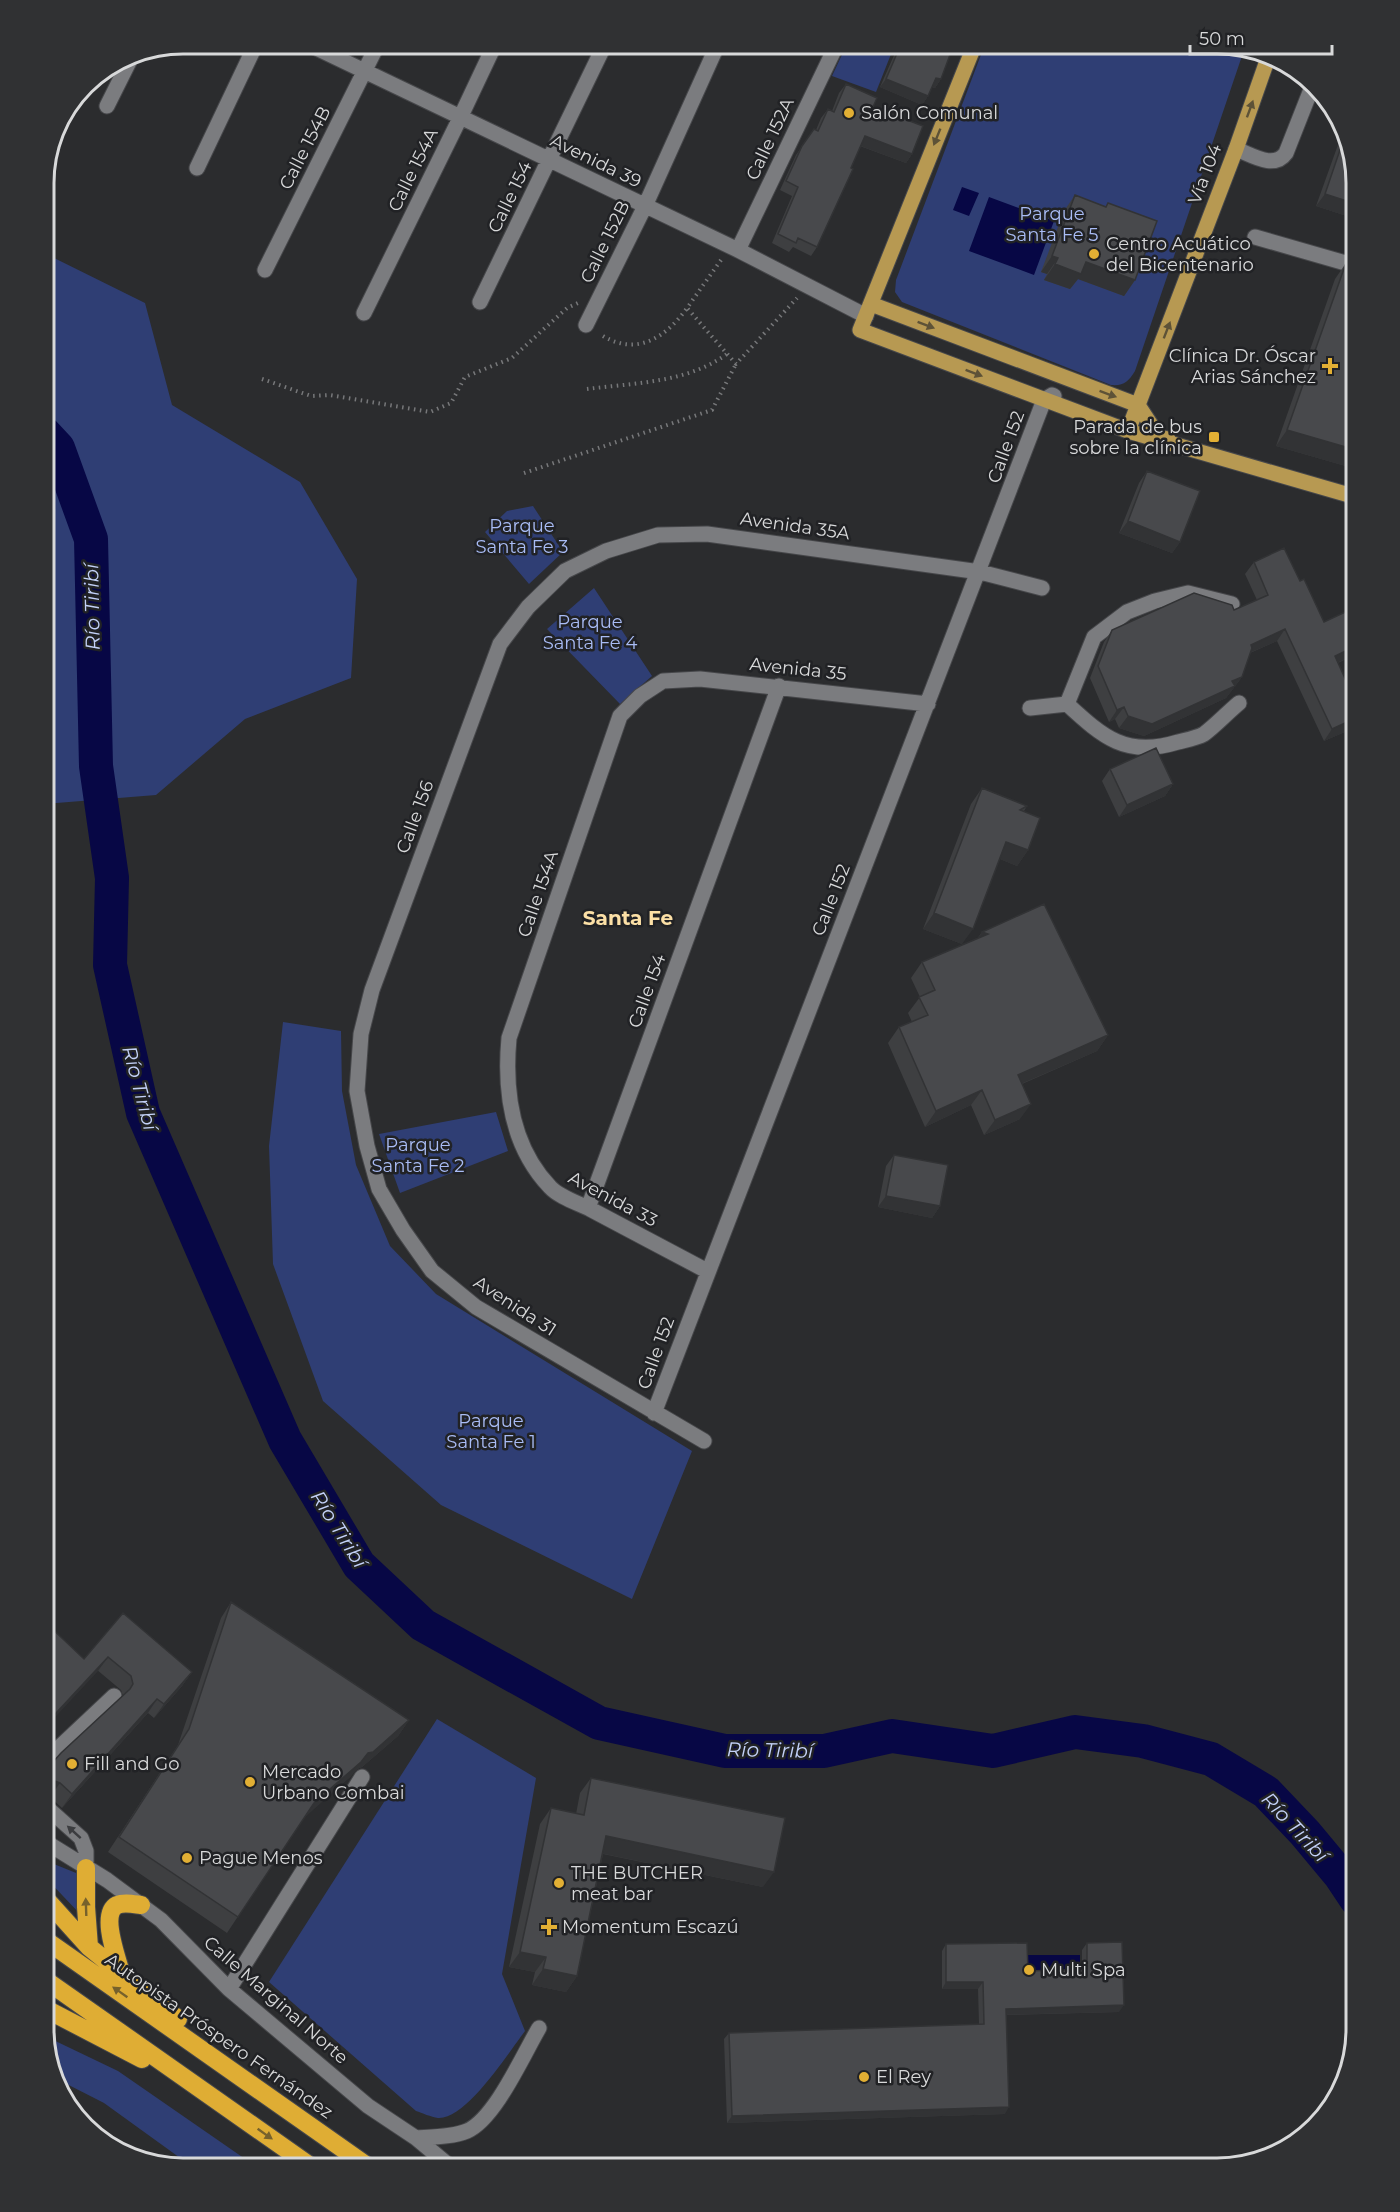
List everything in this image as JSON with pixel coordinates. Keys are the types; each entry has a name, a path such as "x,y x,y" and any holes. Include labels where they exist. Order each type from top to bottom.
{"highway":[{"path":"86,1868 89,1947"},
{"path":"121,1973 113,1945 109,1917 117,1905 141,1905"},
{"path":"54,1908 89,1947 306,2122"},
{"name":"Autopista Próspero Fernández","path":"54,1946 356,2158"},
{"path":"54,1986 299,2158"},
{"path":"54,2013 217,2100"}],"main road":[{"path":"971,54 861,330 1044,400 1129,429 1346,494"},
{"name":"Vía 104","path":"1129,429 1236,149 1266,64"},
{"path":"868,310 1138,405 1159,437 1346,489"}],"street":[{"path":"197,168 251,54"},
{"name":"Avenida 39","path":"330,54 808,286 868,310"},
{"name":"Calle 154B","path":"265,270 373,54"},
{"name":"Calle 154A","path":"364,313 490,54"},
{"name":"Calle 154","path":"480,302 600,54"},
{"name":"Calle 152B","path":"586,325 645,206 713,54"},
{"name":"Calle 152A","path":"734,249 832,54"},
{"path":"107,106 126,68"},
{"path":"1236,149 1270,162 1281,159 1287,153 1309,93"},
{"path":"1256,237 1346,263"},
{"name":"Calle 152","path":"654,1413 707,1271 980,572 1044,400"},
{"path":"1129,429 1159,437"},
{"name":"Avenida 35A","path":"606,551 658,536 707,534 980,572 1042,588"},
{"name":"Calle 156","path":"366,1146 357,1091 361,1034 372,990 500,644 528,608 565,572 606,551"},
{"path":"1067,704 1094,638 1127,612 1155,601 1188,593 1232,604"},
{"name":"Avenida 35","path":"663,681 700,679 928,704"},
{"name":"Calle 154A","path":"519,1142 511,1109 506,1072 509,1038 620,716 640,696 663,681"},
{"name":"Calle 154","path":"588,1208 779,686"},
{"path":"1030,708 1067,704 1098,732 1122,744 1150,748 1202,735 1239,703"},
{"name":"Avenida 33","path":"519,1142 551,1190 707,1271"},
{"name":"Avenida 31","path":"366,1146 379,1189 432,1271 476,1307 704,1441"},
{"path":"54,1752 114,1696"},
{"path":"229,1989 362,1777"},
{"path":"54,1814 81,1838 86,1851 86,1868"},
{"name":"Calle Marginal Norte","path":"54,1847 161,1920 229,1989 368,2106 416,2138 440,2158"},
{"path":"416,2138 466,2132 480,2124 503,2092 539,2028"}],"path":[{"path":"603,336 625,344 651,341 663,335 675,325 734,249"},
{"path":"524,473 712,410 735,364 808,286"},
{"path":"262,379 311,396 330,395 430,412 451,403 465,377 512,358 567,308 584,300"},
{"path":"687,308 735,364"},
{"path":"587,389 690,374 710,366 727,354"}],"green space":[{"path":"842,54 891,54 876,92 832,76"},
{"name":"Parque Santa Fe 5","path":"981,54 1225,54 1242,56 1135,371 1128,381 1119,385 1111,385 902,302 895,292 896,280"},
{"path":"54,258 145,303 172,405 300,482 357,579 351,678 245,719 156,795 54,803"},
{"name":"Parque Santa Fe 3","path":"533,506 563,552 529,584 485,532 507,511"},
{"name":"Parque Santa Fe 4","path":"594,588 652,676 620,704 547,629"},
{"name":"Parque Santa Fe 1","path":"283,1022 341,1031 342,1091 356,1165 390,1246 436,1294 692,1451 632,1599 441,1505 323,1401 273,1264 269,1146"},
{"name":"Parque Santa Fe 2","path":"496,1112 508,1151 400,1193 379,1134"},
{"path":"437,1719 536,1778 502,1974 525,2031 474,2097 449,2116 438,2118 416,2111 269,1982"},
{"path":"54,1864 81,1875 81,1915 54,1887"},
{"path":"55,2041 118,2071 244,2158 180,2158 104,2103 66,2084 58,2062"}],"shaded area":[{"path":"962,187 979,193 969,216 953,210"},
{"path":"989,197 1054,221 1034,275 969,251"},
{"path":"1024,1955 1080,1955 1080,1975 1024,1974"}],"building":[{"path":"897,54 950,54 941,79 936,78 928,96 886,79"},
{"path":"846,84 877,98 873,107 923,126 912,154 865,136 851,168 853,169 817,247 798,238 796,243 778,234 798,187 786,181 802,146 814,129 818,131 828,109 834,112"},
{"path":"1341,148 1346,175 1346,201 1325,194"},
{"name":"Centro Acuático del Bicentenario","path":"1075,195 1106,207 1108,203 1157,221 1135,280 1086,262 1081,274 1055,264 1058,258 1052,256"},
{"path":"1346,263 1346,447 1287,430"},
{"path":"1147,471 1200,491 1180,542 1128,521"},
{"path":"1284,548 1300,581 1304,579 1324,622 1346,612 1346,651 1335,656 1346,681 1346,723 1332,729 1285,629 1251,645 1242,677 1232,681 1235,686 1152,724 1128,716 1124,707 1117,710 1098,666 1112,630 1194,593 1232,605 1234,610 1268,595 1254,562"},
{"path":"1156,748 1173,784 1127,805 1110,769"},
{"path":"982,788 1027,806 1020,810 1040,818 1028,850 1006,842 973,929 934,913"},
{"path":"1044,904 1108,1035 1018,1075 1031,1104 995,1120 982,1090 936,1111 899,1027 928,1015 919,997 935,990 922,962 988,934 982,932"},
{"path":"894,1155 948,1165 940,1206 886,1196"},
{"name":"Mercado Urbano Combai","path":"231,1602 409,1720 373,1752 368,1753 361,1762 314,1803 238,1917 119,1837 189,1729"},
{"path":"123,1613 192,1672 164,1704 157,1699 72,1794 60,1783 54,1781 54,1761 133,1684 131,1676 108,1657 54,1715 54,1630 84,1659"},
{"name":"Momentum Escazú","path":"591,1778 785,1818 774,1872 606,1836 577,1976 543,1969 546,1957 520,1952 551,1808 584,1815"},
{"name":"El Rey","path":"1122,1942 1124,2005 1006,2009 1009,2107 732,2116 729,2033 984,2024 983,1982 946,1982 946,1944 1027,1943 1028,1971 1087,1969 1087,1943"}],"waterway":[{"name":"Río Tiribí","path":"54,444 58,448 91,539 96,766 112,878 110,965 143,1113 285,1440 359,1565 423,1625 599,1723 725,1751 824,1751 892,1736 993,1751 1075,1732 1143,1741 1211,1759 1266,1792 1305,1833 1346,1884"}],"place":[{"name":"Salón Comunal","path":"849,113"},
{"name":"Centro Acuático del Bicentenario","path":"1094,254"},
{"name":"Clínica Dr. Óscar Arias Sánchez","path":"1330,366"},
{"name":"Parada de bus sobre la clínica","path":"1214,437"},
{"name":"Fill and Go","path":"72,1764"},
{"name":"Mercado Urbano Combai","path":"250,1782"},
{"name":"Pague Menos","path":"187,1858"},
{"name":"THE BUTCHER meat bar","path":"559,1883"},
{"name":"Momentum Escazú","path":"549,1927"},
{"name":"Multi Spa","path":"1029,1970"},
{"name":"El Rey","path":"864,2077"}],"district":[{"name":"Santa Fe","path":"628,918"}]}
